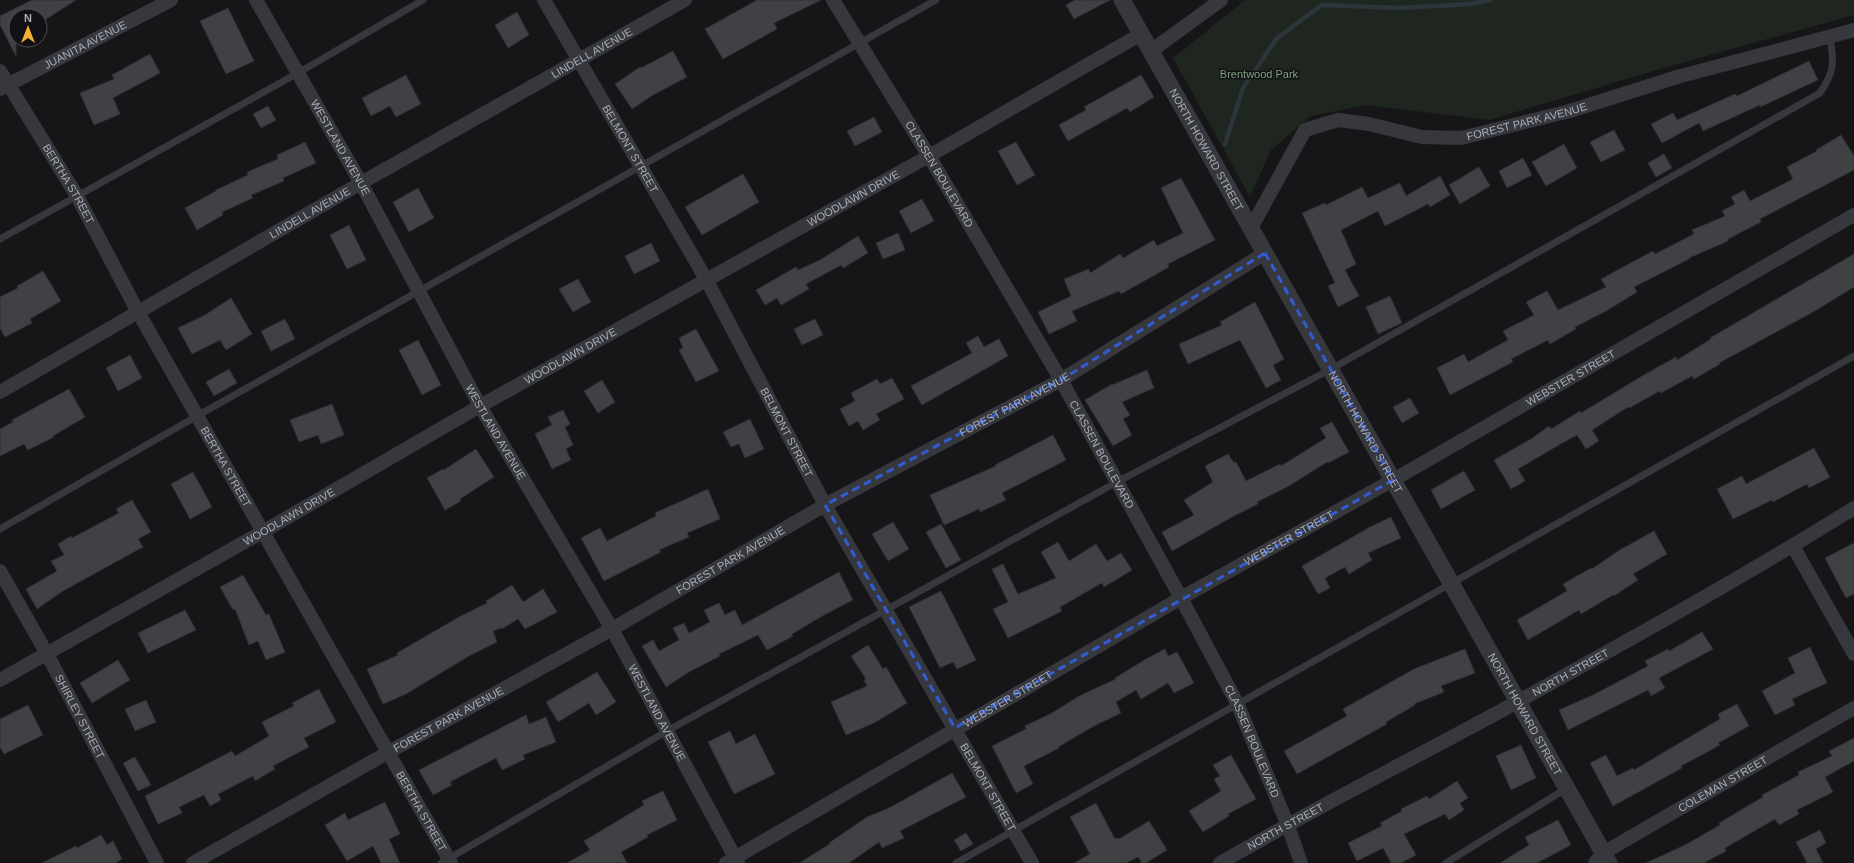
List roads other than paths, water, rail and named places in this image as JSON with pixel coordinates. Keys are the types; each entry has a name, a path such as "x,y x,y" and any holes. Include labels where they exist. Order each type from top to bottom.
{"street":[{"name":"JUANITA AVENUE","path":"4,87 171,0"},
{"name":"WESTLAND AVENUE","path":"256,0 361,183 480,406 612,629 667,731 733,861"},
{"name":"BELMONT STREET","path":"544,0 706,279 825,505 1032,863"},
{"name":"LINDELL AVENUE","path":"0,392 361,183 684,0"},
{"name":"CLASSEN BOULEVARD","path":"833,0 929,156 1061,380 1181,598 1237,703 1287,823 1301,863"},
{"name":"NORTH HOWARD STREET","path":"1122,0 1567,788 1603,860"},
{"path":"1151,51 1222,0"},
{"name":"FOREST PARK AVENUE","path":"1251,228 1305,130 1338,120 1369,124 1422,137 1461,138 1570,112 1677,77 1854,30"},
{"name":"WOODLAWN DRIVE","path":"0,680 264,532 480,406 929,156 1141,34"},
{"name":"BERTHA STREET","path":"0,71 4,87 77,196 138,312 264,532 446,862"},
{"name":"WEBSTER STREET","path":"733,861 955,728 1181,598 1393,480 1854,215"},
{"name":"FOREST PARK AVENUE","path":"193,863 387,753 612,629 825,505 1061,380 1265,253"},
{"name":"NORTH STREET","path":"1220,863 1287,823 1518,702 1793,546 1854,508"},
{"path":"1793,546 1854,654"},
{"name":"SHIRLEY STREET","path":"0,571 47,654 157,863"},
{"name":"COLEMAN STREET","path":"1603,860 1854,708"}],"lane":[{"path":"0,239 298,73 423,0"},
{"path":"0,529 197,416 642,167 936,0"},
{"path":"446,862 667,731 887,611 1118,482 1331,369 1820,93 1830,78 1833,58 1830,37"},
{"path":"956,863 1854,356"},
{"path":"1446,863 1567,788"}],"waterway":[{"path":"1225,144 1243,88 1277,38 1322,5 1399,8 1470,4 1491,0"}],"park label":[{"name":"Brentwood Park","path":"1259,74"}]}
